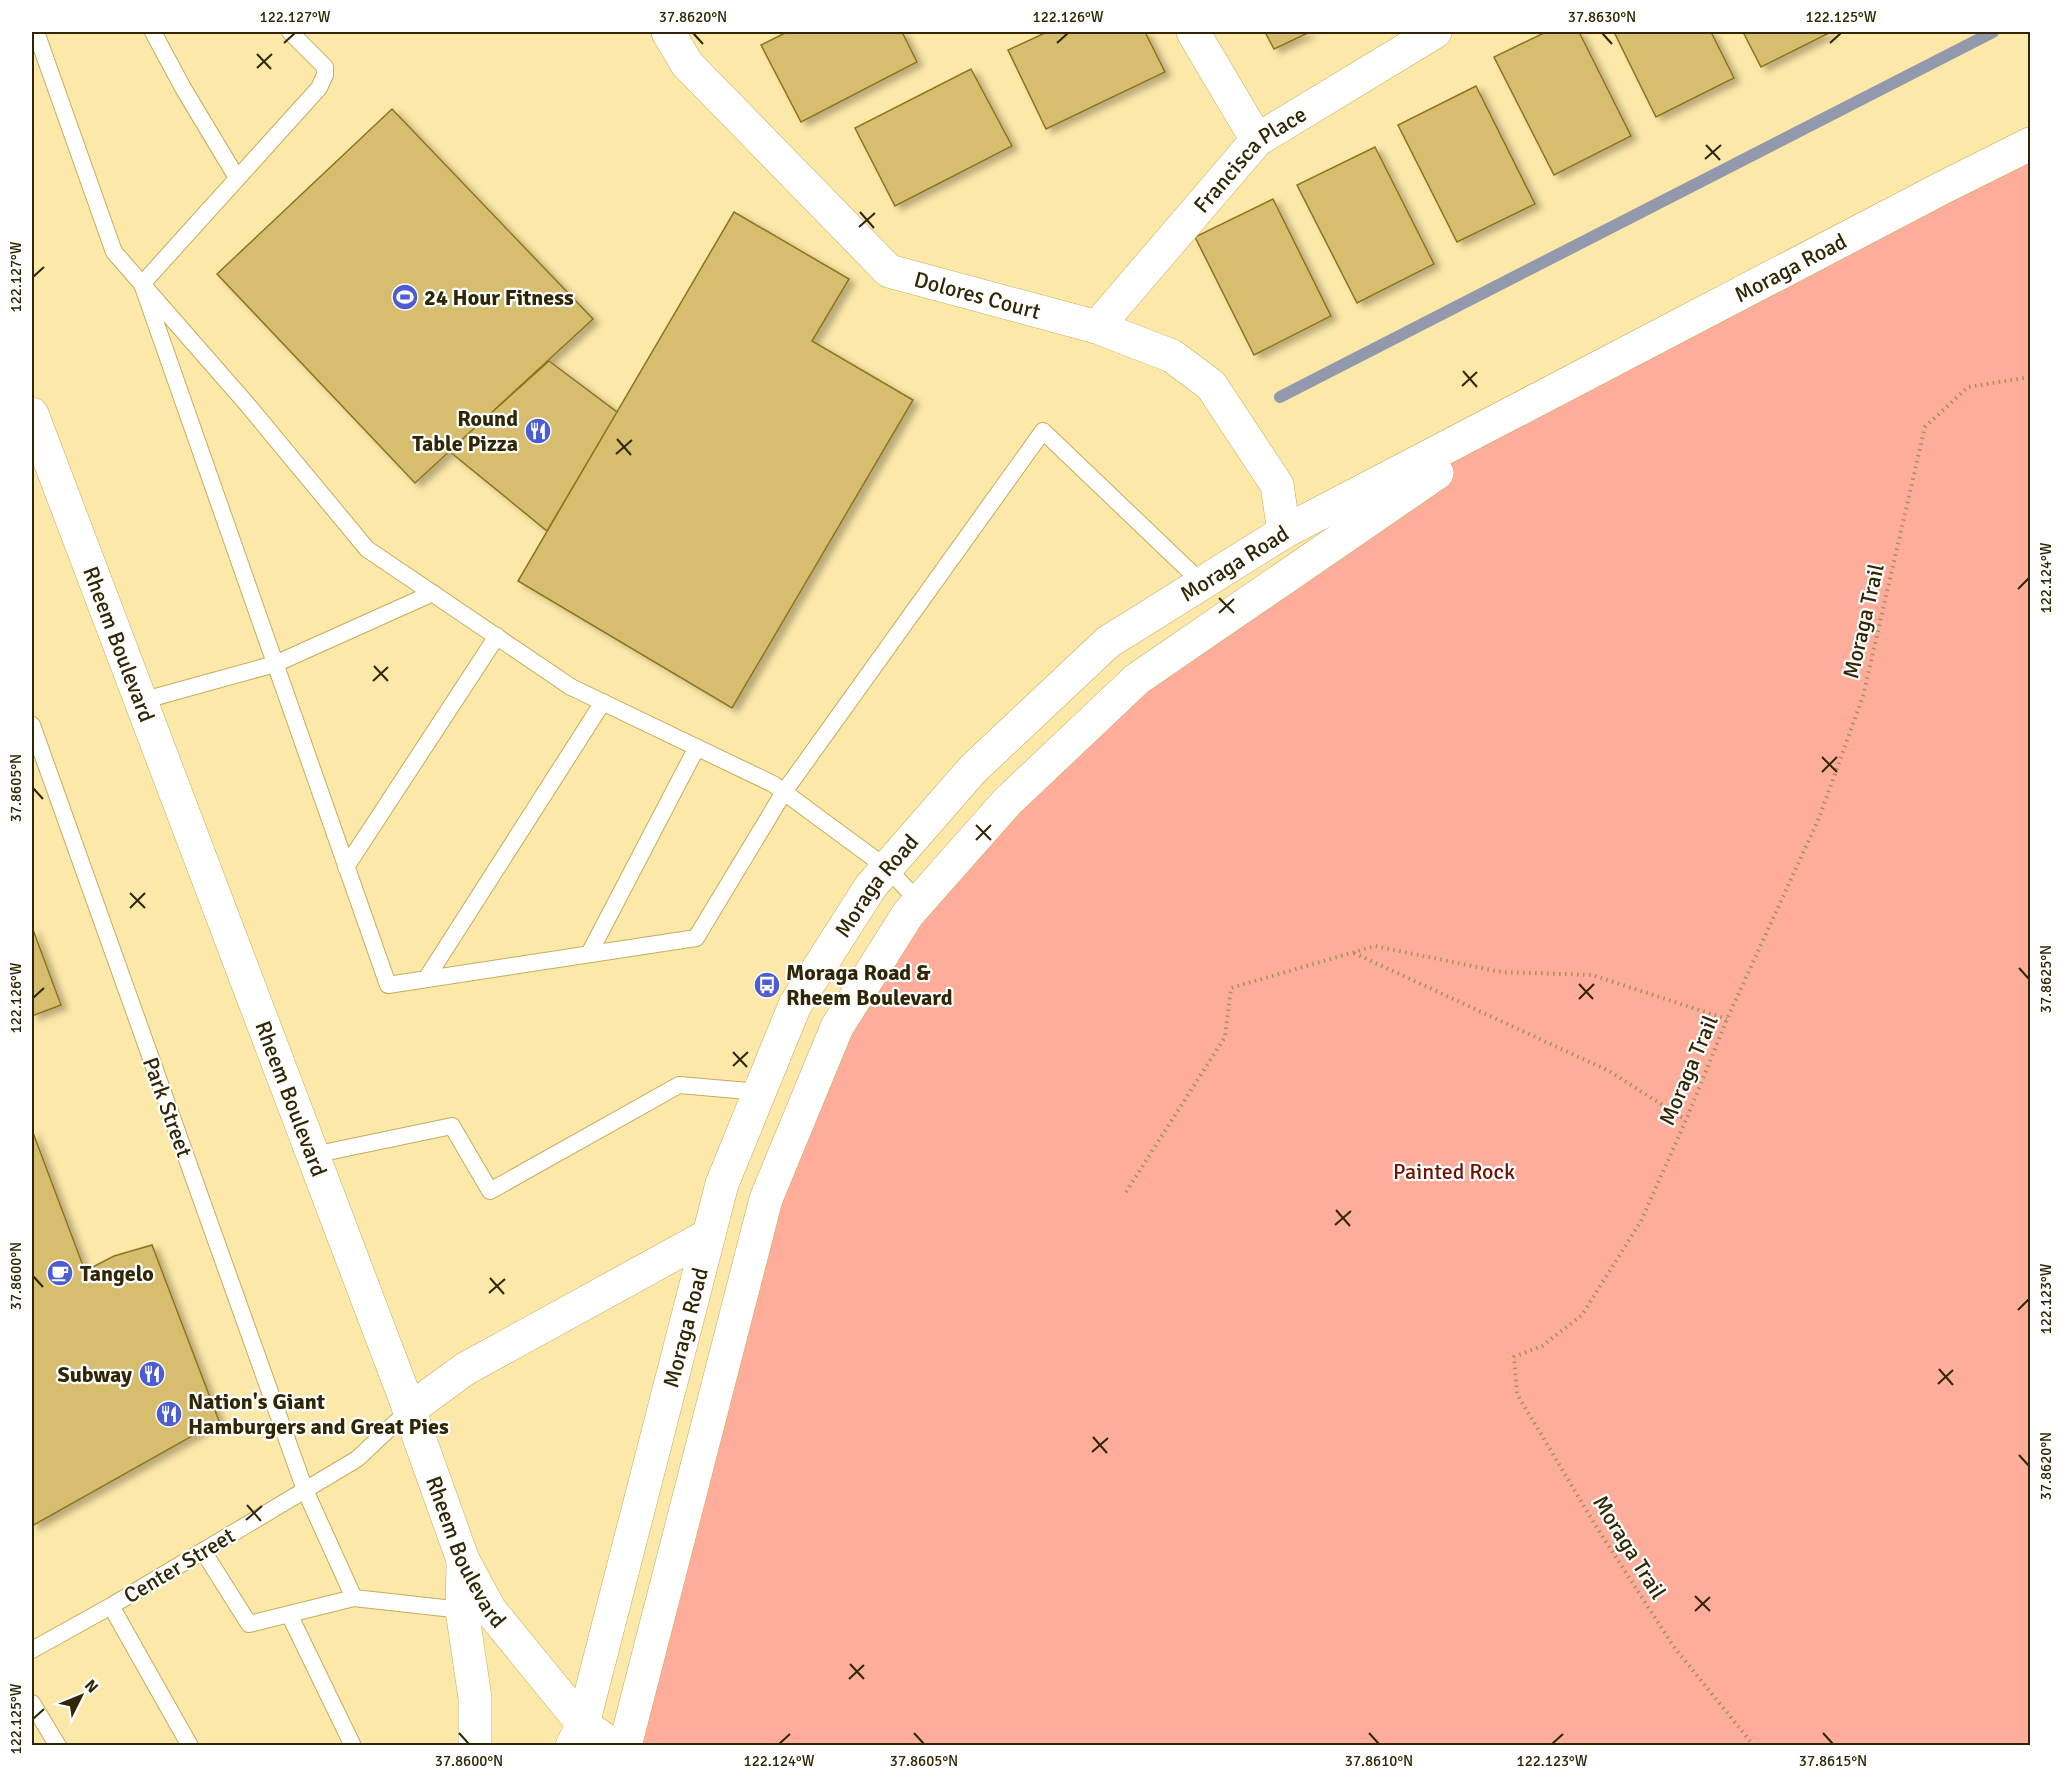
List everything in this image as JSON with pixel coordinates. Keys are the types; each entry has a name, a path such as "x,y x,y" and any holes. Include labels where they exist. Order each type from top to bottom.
{"main road":[{"name":"Dolores Court","path":"668,32 687,64 889,271 1097,327 1172,356 1211,385 1277,485 1284,532"},
{"path":"1192,32 1257,140"},
{"name":"Francisca Place","path":"1097,327 1257,140 1435,32"},
{"name":"Moraga Road","path":"578,1735 722,1184 795,1005 871,886 973,769 1108,642 1284,532 1552,394 1923,198 2031,144"},
{"name":"Moraga Road","path":"625,1746 766,1199 837,1027 908,914 1007,802 1137,679 1552,394"},
{"name":"Rheem Boulevard","path":"32,414 409,1410 463,1560 490,1610 578,1735 613,1746"},
{"path":"409,1410 465,1369 709,1235"},
{"path":"463,1560 462,1610 475,1698 476,1746"}],"lane":[{"path":"36,32 37,51 114,252 246,403 367,549 571,687 773,783 886,868 919,902"},
{"path":"153,32 183,88 237,178"},
{"path":"142,284 319,88 323,81 325,67 290,32"},
{"path":"142,284 387,985 696,938 784,792 1043,431 1202,583"},
{"path":"141,701 275,664 433,593"},
{"path":"346,867 497,636"},
{"path":"426,979 603,702"},
{"name":"Park Street","path":"32,724 305,1490 354,1598"},
{"path":"589,954 697,747"},
{"path":"313,1155 452,1126 490,1191 679,1085 760,1092"},
{"name":"Center Street","path":"32,1650 111,1606 357,1459 409,1410"},
{"path":"203,1551 249,1623 354,1598 462,1610"},
{"path":"111,1606 190,1746"},
{"path":"289,1614 353,1746"},
{"path":"32,1703 58,1746"}],"path":[{"name":"Moraga Trail","path":"1754,1746 1674,1647 1597,1528 1517,1394 1514,1357 1542,1346 1582,1315 1641,1221 1686,1120 1727,1019 1819,818 1863,696 1925,427 1968,387 2031,376"},
{"path":"1126,1192 1225,1037 1231,988 1375,946 1501,972 1592,975 1727,1019"},
{"path":"1353,953 1609,1071 1686,1120"}],"green space":[{"name":"Painted Rock","path":"2030,144 2030,1745 623,1746 766,1199 919,902 1137,679 1552,394"}],"building":[{"path":"787,32 902,32 917,62 801,122 761,45"},
{"path":"1047,32 1145,32 1165,72 1046,129 1008,50"},
{"path":"1265,32 1310,32 1274,49"},
{"path":"1546,32 1579,32 1631,136 1554,175 1494,57"},
{"path":"1614,32 1711,32 1734,78 1656,117"},
{"path":"1743,32 1831,32 1761,67"},
{"path":"971,69 1012,146 895,206 855,128"},
{"path":"1476,86 1535,204 1457,242 1398,125"},
{"name":"24 Hour Fitness","path":"392,109 593,319 415,483 217,274"},
{"path":"1375,147 1434,264 1357,303 1297,185"},
{"path":"1273,199 1331,316 1254,355 1195,237"},
{"path":"734,212 849,279 812,341 913,400 732,708 518,581"},
{"name":"Round Table Pizza","path":"549,361 617,412 547,531 449,451"},
{"path":"32,927 61,1005 32,1016"},
{"path":"32,1130 85,1271 114,1256 152,1245 219,1421 32,1526"}],"waterway":[{"path":"1280,397 1993,32"}],"place":[{"name":"24 Hour Fitness","path":"405,297"},
{"name":"Round Table Pizza","path":"538,431"},
{"name":"Moraga Road & Rheem Boulevard","path":"767,985"},
{"name":"Tangelo","path":"60,1273"},
{"name":"Subway","path":"152,1374"},
{"name":"Nation's Giant Hamburgers and Great Pies","path":"169,1414"}]}
